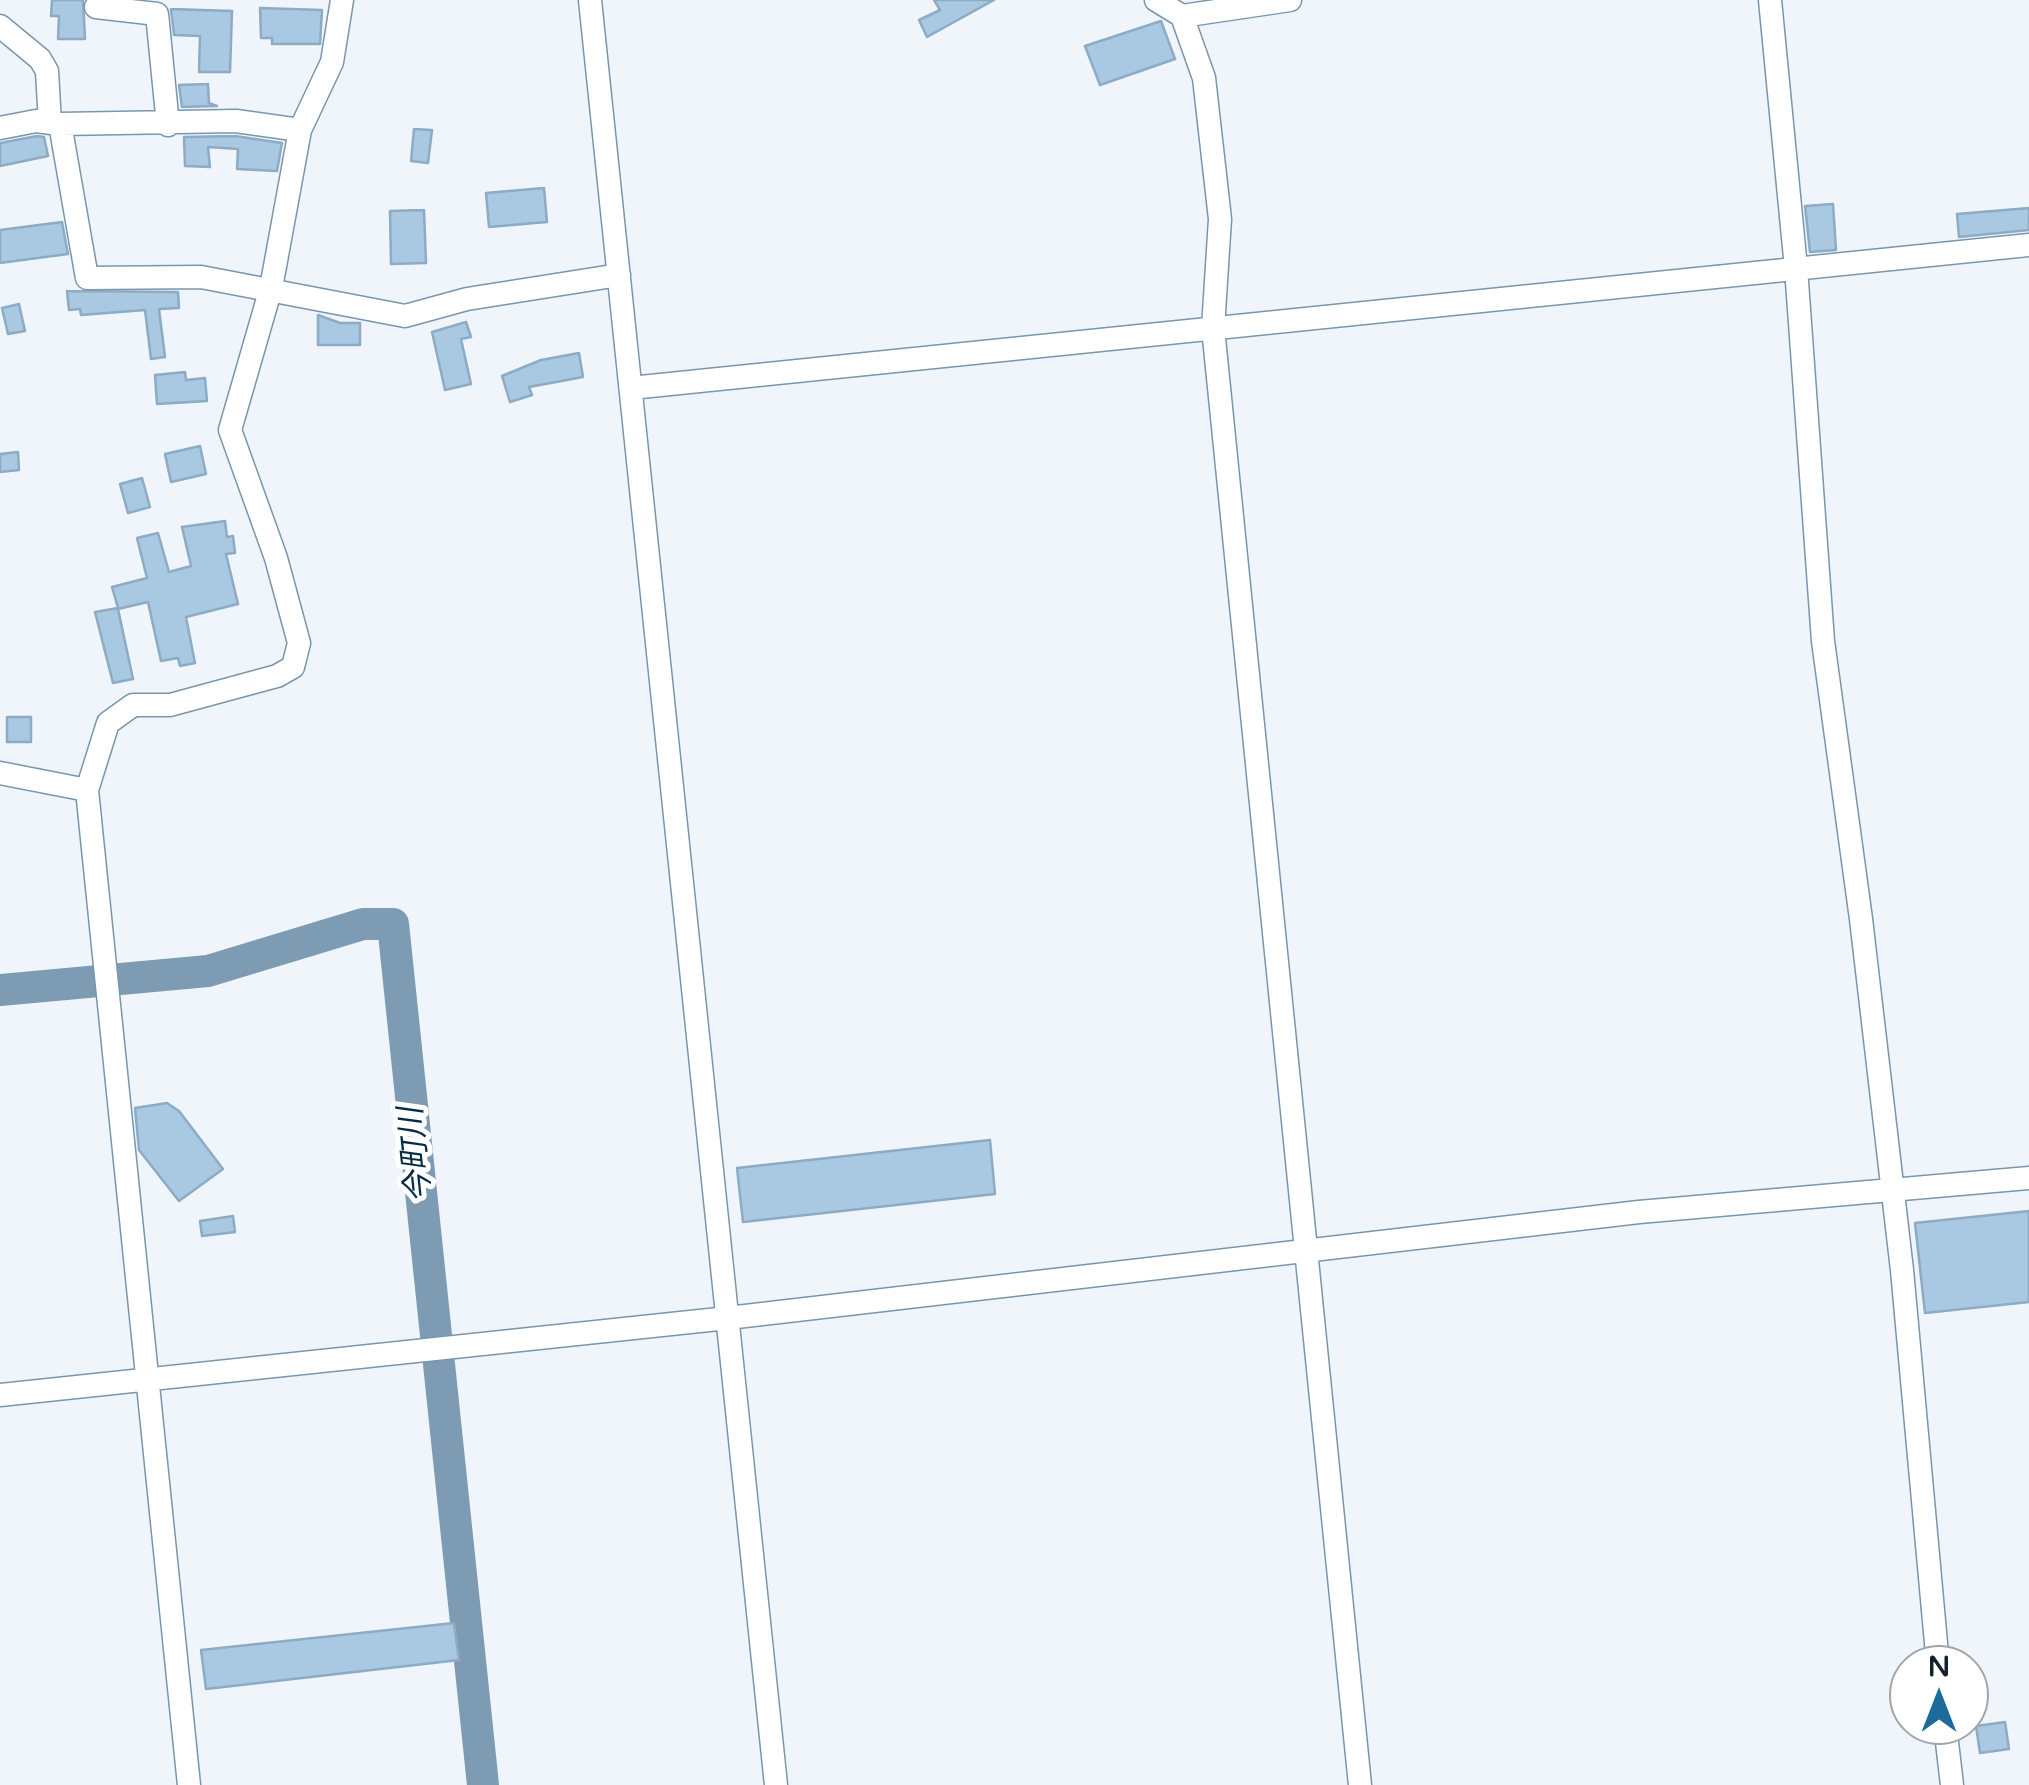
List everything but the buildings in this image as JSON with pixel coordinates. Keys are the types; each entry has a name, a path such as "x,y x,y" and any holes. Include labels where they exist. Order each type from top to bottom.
{"street":[{"path":"189,1785 88,790 108,723 133,705 170,705 277,676 294,666 299,643 230,430 271,288 300,130 332,62 342,0"},
{"path":"590,0 776,1785"},
{"path":"1156,0 1182,16 1204,78 1220,219 1213,328 1360,1785"},
{"path":"1182,16 1290,0"},
{"path":"1770,0 1796,268 1823,641 1893,1191 1936,1645"},
{"path":"96,7 157,14 168,125"},
{"path":"0,26 40,59 47,71 86,278 176,274 271,288 405,316 468,299 619,276"},
{"path":"0,128 36,121 168,125 236,121 300,130"},
{"path":"631,388 2029,245"},
{"path":"0,773 88,790"},
{"path":"0,1395 728,1318 1639,1212 2029,1178"},
{"path":"1947,1745 1952,1785"}],"waterway":[{"name":"今町川","path":"0,990 208,971 363,924 393,924 483,1785"}]}
